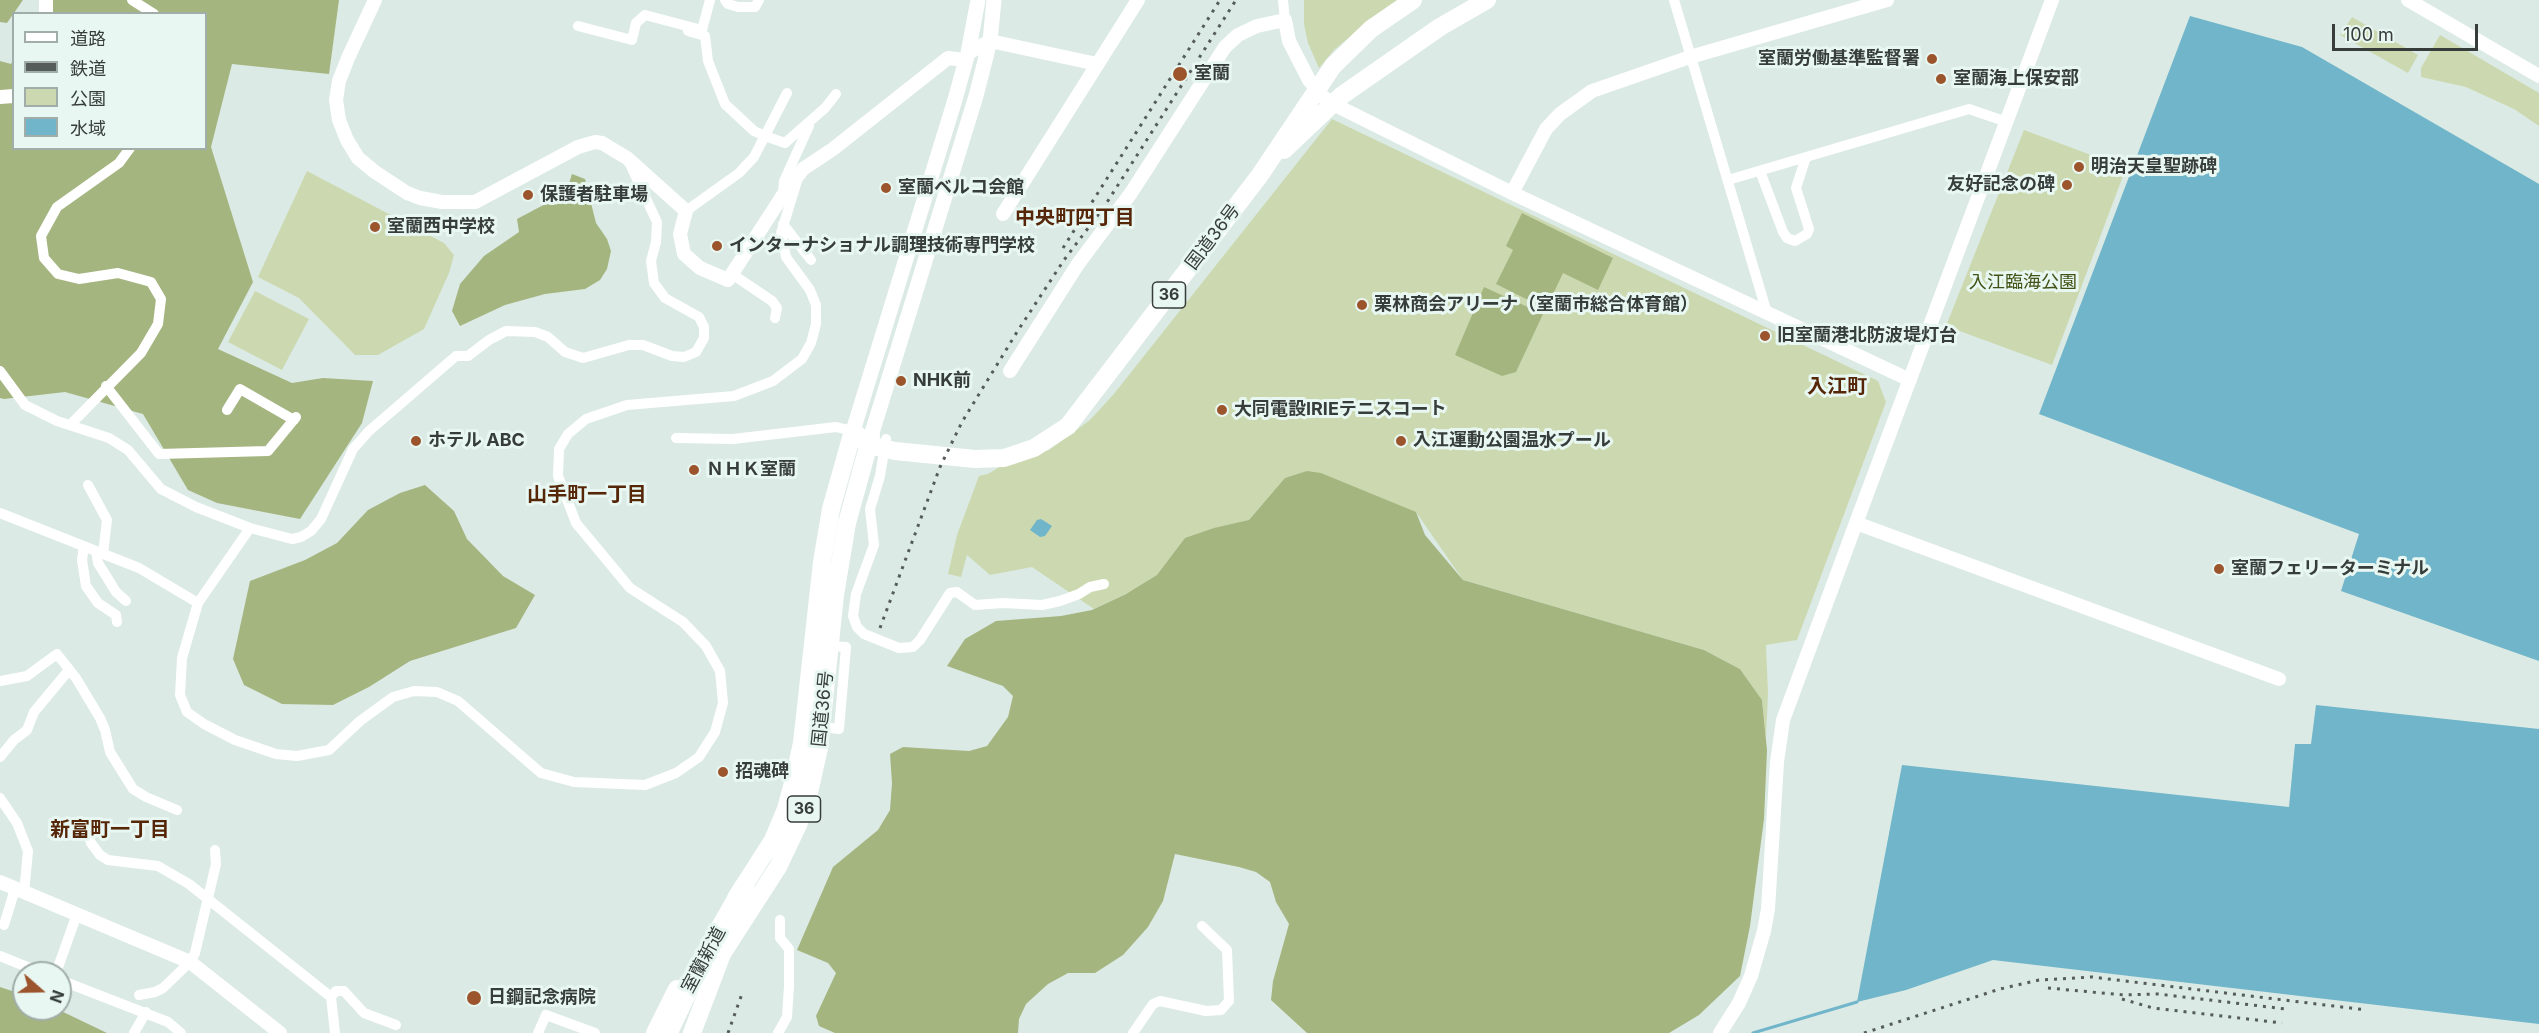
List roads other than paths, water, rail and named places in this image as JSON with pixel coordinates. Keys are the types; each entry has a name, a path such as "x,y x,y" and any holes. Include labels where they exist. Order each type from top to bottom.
{"highway":[{"name":"国道36号","path":"722,954 758,900 789,845 808,797 822,727 835,595 847,523 884,443 965,459 1004,458 1034,448 1068,426 1260,175 1333,66 1371,30 1413,0"},
{"name":"国道36号","path":"1260,175 1341,96 1440,27 1487,0"},
{"name":"国道36号","path":"744,888 773,840 786,809 794,779 802,744 822,562 831,509 853,431"},
{"path":"853,431 884,443"},
{"name":"室蘭新道","path":"674,1032 697,970 744,888"},
{"name":"室蘭新道","path":"674,1032 722,954"}],"main road":[{"path":"853,431 966,57 978,0"},
{"path":"884,443 990,41 994,0"}],"street":[{"path":"132,0 151,12"},
{"path":"375,0 339,81 336,100 339,120 358,158 392,185 407,193 433,201 475,202 587,144 602,143 627,158 686,211"},
{"path":"578,26 632,40 636,23 645,15 702,30 710,0"},
{"path":"726,0 728,4 738,7 755,7 759,0"},
{"path":"1003,214 1138,0"},
{"path":"1285,0 1285,20 1289,41 1301,67 1323,97 1512,193 1910,380"},
{"path":"1674,0 1767,313"},
{"path":"1512,193 1546,129 1575,102 1592,91 1690,57 1887,0"},
{"path":"1720,1033 1751,976 1764,931 1777,762 1783,720 2052,0"},
{"path":"2408,0 2539,76"},
{"path":"1010,371 1078,264 1131,194 1225,47 1238,35 1257,26 1285,20"},
{"path":"687,26 688,31 705,36 708,61 725,104 754,131 785,143 810,123 836,94"},
{"path":"249,528 198,603 182,658 180,695 187,712 235,740 276,754 297,756 329,750 360,720 393,697 414,691 437,692 458,701 542,773 574,782 645,785 676,773 699,757 715,732 723,703 720,671 706,646 683,622 630,588 576,523 558,476 559,449 568,434 586,419 627,405 734,396 773,381 802,360 811,343 816,324 816,305 810,290 786,256 781,233 799,175 802,169 833,149 948,57 966,57 990,41 1097,64"},
{"path":"787,93 753,157 739,173 686,211 680,234 684,254 700,268 728,280 783,195 799,175"},
{"path":"1728,180 1969,109 2007,122"},
{"path":"783,195 784,181 810,123"},
{"path":"70,425 141,352 158,324 161,300 151,282 118,273 79,279 58,274 44,258 41,236 57,207 119,164 129,150"},
{"path":"0,371 25,405 70,425 109,438 128,450 161,489 196,507 249,528 292,539 311,531 321,519 353,449 369,431 456,356 468,356 489,340 506,331 535,332 548,337 565,352 583,358 629,345 643,345 672,356 684,357 696,352 704,338 704,327 699,317 665,298 654,283 651,261 656,242 657,222 627,158"},
{"path":"1760,171 1783,232 1787,238 1795,241 1808,234 1809,229 1796,188 1806,158"},
{"path":"783,224 811,260"},
{"path":"732,274 772,301 777,308 773,314"},
{"path":"106,386 159,454 268,452 295,418 240,389 227,410"},
{"path":"676,438 733,439 836,427 853,431"},
{"path":"884,443 880,476 870,509 874,546 856,594 853,616 857,627 864,634 899,648 913,647 920,640 950,592 957,592 975,605 1003,603 1042,605 1060,602 1090,587 1104,585"},
{"path":"88,485 107,520 98,563 116,592 126,601"},
{"path":"0,513 139,568 198,603"},
{"path":"1856,523 2279,679"},
{"path":"84,546 82,560 86,586 98,603 116,615 117,622"},
{"path":"0,681 27,676 57,654 100,718 110,752 133,789 177,810"},
{"path":"0,757 14,740 27,730 34,712 69,669"},
{"path":"0,798 17,823 28,851 20,891 4,925"},
{"path":"84,823 91,843 100,855 108,860 159,866 207,898 331,997 335,1033"},
{"path":"139,995 155,993 164,988 190,962 197,949 216,864 215,850"},
{"path":"0,882 190,962 280,1033"},
{"path":"60,961 77,915"},
{"path":"778,1033 787,1017 789,986 789,949 780,938 780,920"},
{"path":"1133,1033 1153,1004 1160,1001 1206,1011 1221,1010 1229,1001 1227,950 1202,926"},
{"path":"72,984 146,1012 168,1022 181,1033"},
{"path":"331,997 336,991 344,991 364,1013 396,1025"},
{"path":"135,1033 146,1012"},
{"path":"538,1033 546,1015 567,1029 595,1033"}],"water":[{"path":"2190,16 2302,47 2539,184 2539,661 2341,591 2359,534 2039,414"},
{"path":"1041,519 1052,526 1045,536 1040,537 1030,530 1037,520"},
{"path":"2316,705 2539,729 2539,1024 1993,960 1906,990 1857,1002 1902,765 2289,807 2295,744 2311,744"}],"waterway":[{"path":"1753,1033 1857,1002"}],"railway":[{"path":"1063,248 1220,0"},
{"path":"880,628 940,467 962,422 1017,332 1064,260 1104,207 1236,0"},
{"path":"1864,1033 2000,989 2039,980 2092,977 2367,1010"},
{"path":"2048,988 2124,995 2158,994 2286,1009"},
{"path":"728,1033 743,991"},
{"path":"2122,999 2153,1008 2282,1023"}],"place":[{"name":"室蘭労働基準監督署","path":"1932,59"},
{"name":"室蘭","path":"1180,74"},
{"name":"室蘭海上保安部","path":"1941,79"},
{"name":"明治天皇聖跡碑","path":"2079,167"},
{"name":"友好記念の碑","path":"2067,185"},
{"name":"室蘭ベルコ会館","path":"886,188"},
{"name":"保護者駐車場","path":"528,195"},
{"name":"室蘭西中学校","path":"375,227"},
{"name":"インターナショナル調理技術専門学校","path":"717,246"},
{"name":"栗林商会アリーナ（室蘭市総合体育館）","path":"1362,305"},
{"name":"旧室蘭港北防波堤灯台","path":"1765,336"},
{"name":"NHK前","path":"901,381"},
{"name":"大同電設IRIEテニスコート","path":"1222,410"},
{"name":"ホテル ABC","path":"416,441"},
{"name":"入江運動公園温水プール","path":"1401,441"},
{"name":"ＮＨＫ室蘭","path":"694,470"},
{"name":"室蘭フェリーターミナル","path":"2219,569"},
{"name":"招魂碑","path":"723,772"},
{"name":"日鋼記念病院","path":"474,998"}],"district":[{"name":"中央町四丁目","path":"1075,218"},
{"name":"入江町","path":"1837,387"},
{"name":"山手町一丁目","path":"587,495"},
{"name":"新富町一丁目","path":"110,830"}],"park label":[{"name":"入江臨海公園","path":"2023,283"}]}
